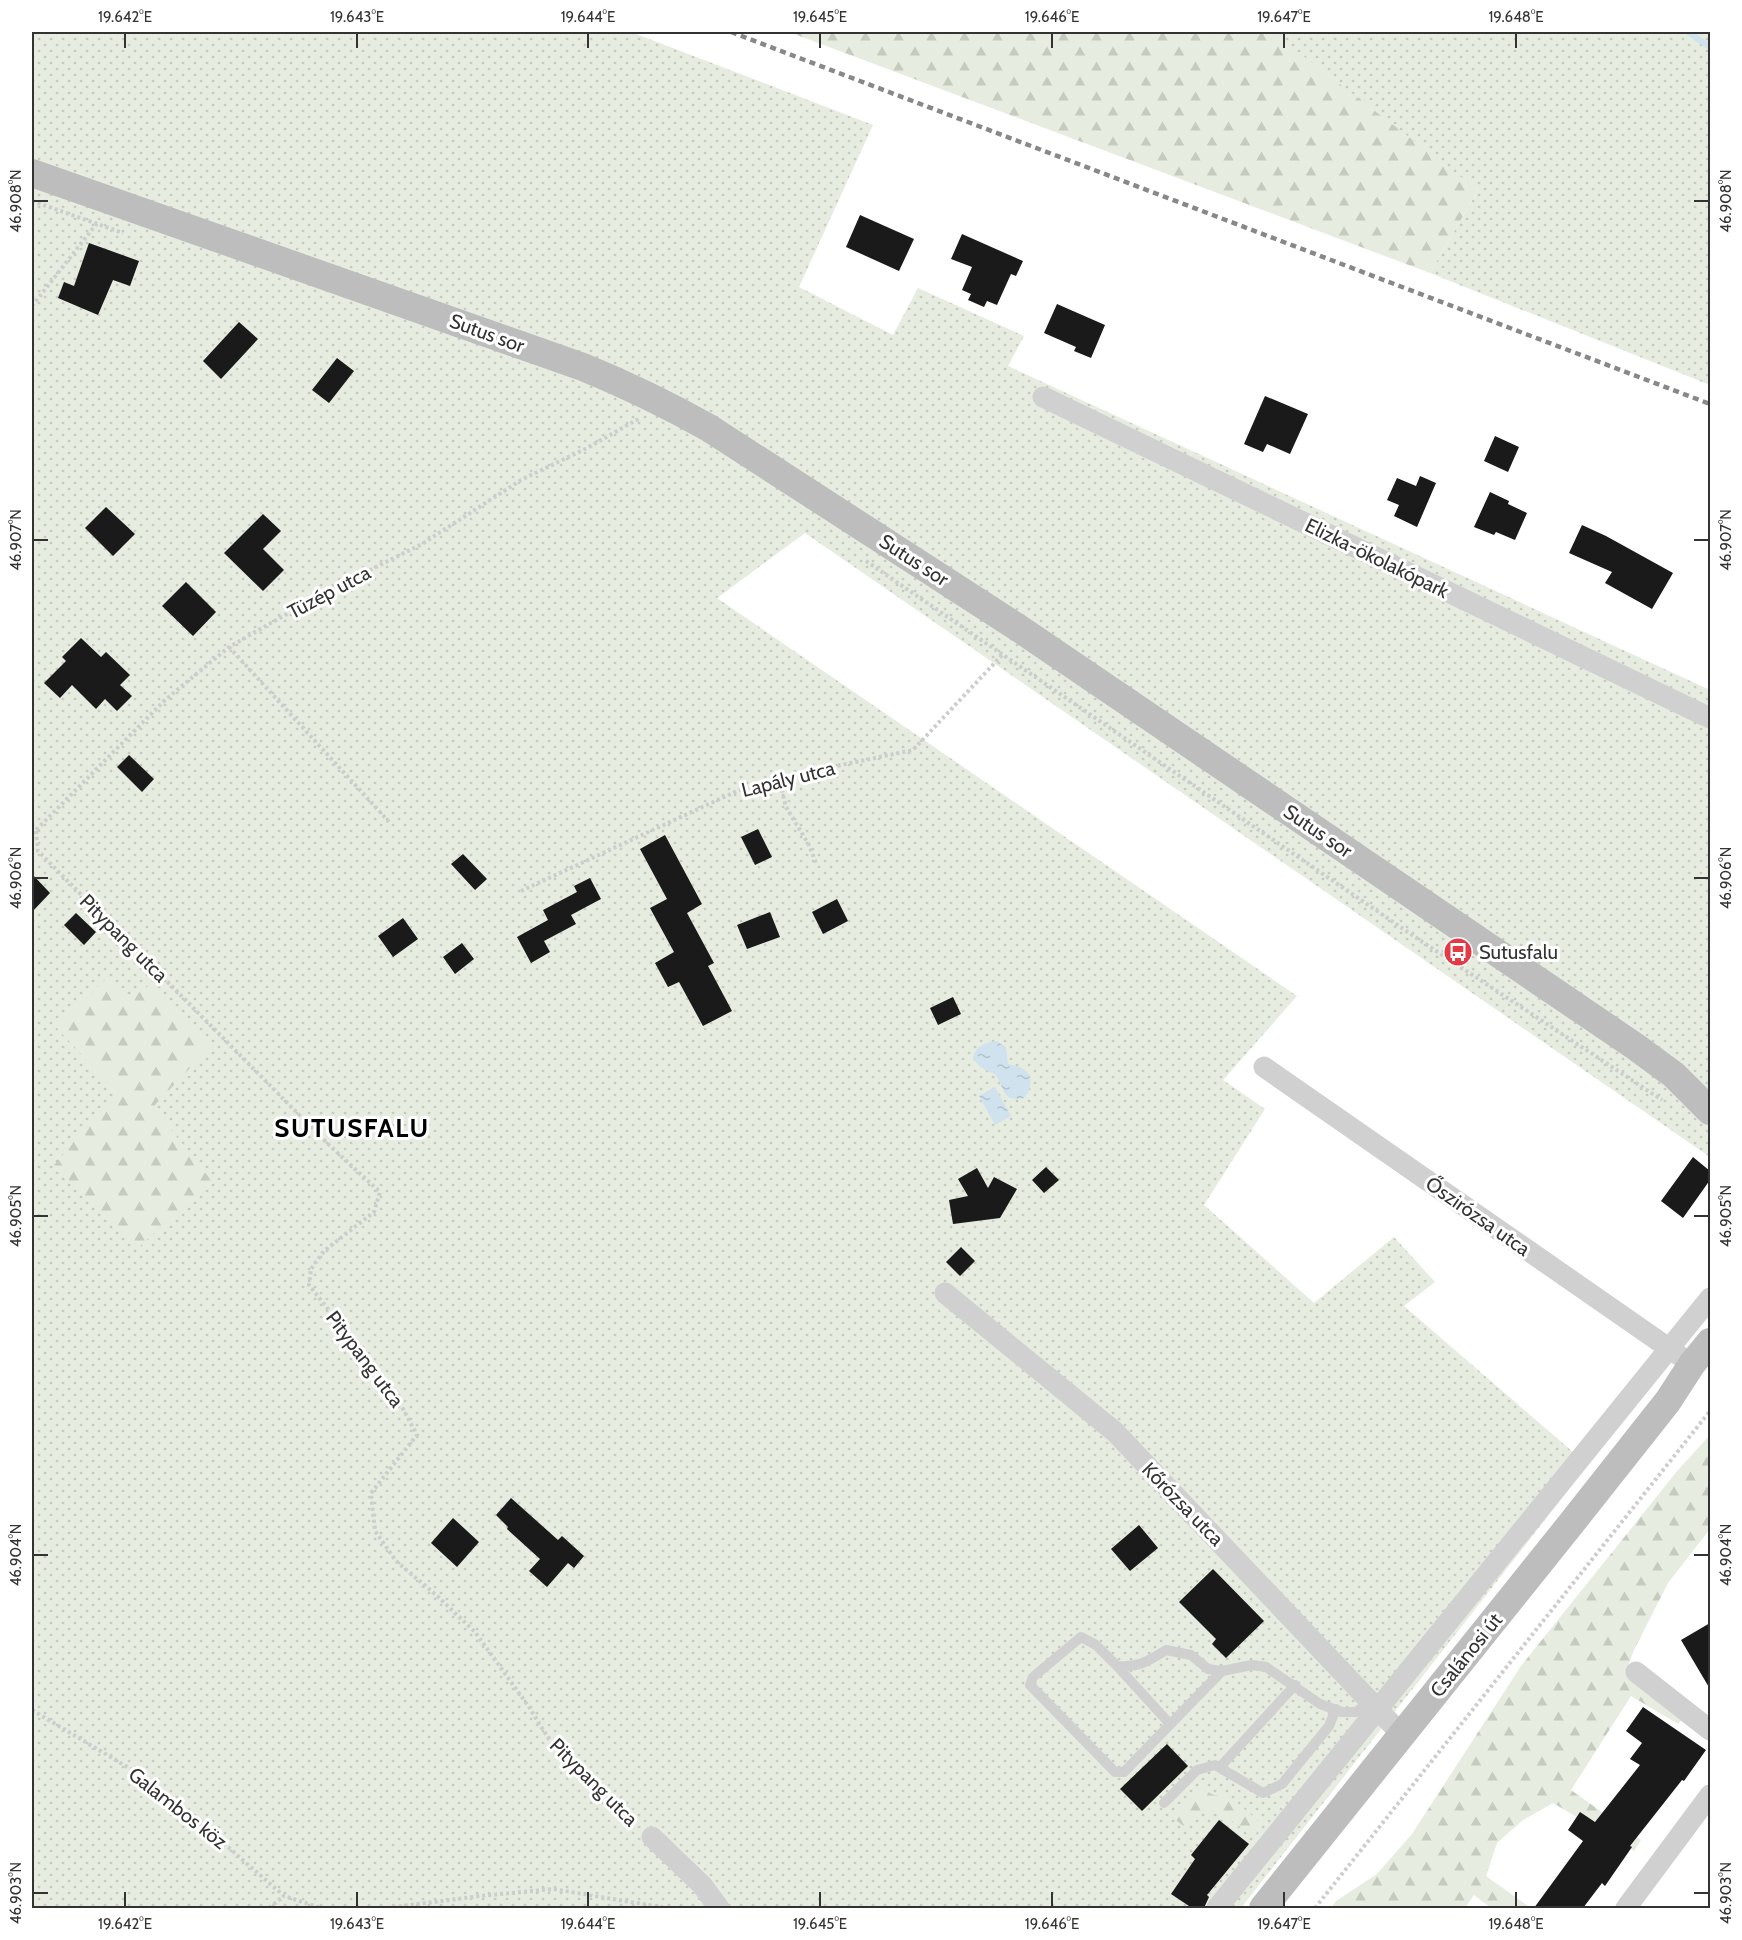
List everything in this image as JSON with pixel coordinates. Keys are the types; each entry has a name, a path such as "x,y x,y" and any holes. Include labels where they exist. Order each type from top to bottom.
{"main road":[{"name":"Sutus sor","path":"32,173 476,328 621,382 709,428 1020,629 1636,1047 1674,1075 1710,1111"},
{"name":"Csalánosi út","path":"1263,1908 1668,1401 1691,1360 1710,1342"}],"street":[{"name":"Elizka-ökolakópark","path":"1043,397 1710,718"},
{"name":"Őszirózsa utca","path":"1264,1067 1691,1360"},
{"name":"Kőrózsa utca","path":"945,1293 1115,1432 1402,1735"},
{"path":"1217,1908 1375,1705 1691,1360 1710,1298"},
{"path":"1636,1672 1710,1730"},
{"path":"1626,1908 1710,1795"},
{"name":"Pitypang utca","path":"652,1837 702,1885 719,1908"}],"lane":[{"path":"1170,1724 1096,1645 1082,1637 1034,1677 1030,1686 1115,1772 1124,1772 1222,1671"},
{"path":"1117,1666 1131,1668 1166,1650 1191,1655 1208,1669 1222,1671 1252,1665 1266,1667 1320,1704 1336,1710 1356,1712 1375,1705"},
{"path":"1220,1767 1294,1685"},
{"path":"1164,1803 1197,1770 1215,1765 1263,1793 1282,1784 1329,1726 1336,1710"}],"path":[{"path":"32,201 130,235"},
{"path":"32,306 113,201"},
{"name":"Tüzép utca","path":"34,832 165,700 229,647 320,595 422,544 521,480 587,448 646,415 635,411"},
{"path":"857,555 1415,937 1665,1102"},
{"name":"Lapály utca","path":"521,891 737,791 779,778 913,750 1003,654 1020,629"},
{"path":"229,647 391,824"},
{"path":"779,778 786,807 809,845 816,863"},
{"name":"Pitypang utca","path":"34,832 38,851 328,1144 380,1192 374,1212 324,1251 311,1269 309,1285 395,1394 417,1436 371,1493 375,1531 396,1561 475,1632 529,1707 552,1744 597,1790 652,1837"},
{"path":"1315,1908 1710,1411"},
{"name":"Galambos köz","path":"32,1710 139,1774 284,1896 321,1908"},
{"path":"387,1908 553,1889 666,1908"},
{"path":"269,1908 284,1896"}],"green space":[{"path":"32,32 631,32 873,125 799,287 893,335 918,288 1024,336 1008,366 1710,690 1710,1157 805,533 717,598 1297,996 1223,1080 1265,1109 1204,1205 1314,1303 1394,1237 1435,1282 1404,1306 1588,1465 1241,1908 32,1908"},
{"path":"789,32 1272,32 1478,190 1430,273"},
{"path":"1266,32 1710,32 1710,385 1430,273 1478,190"},
{"path":"106,979 129,1000 148,986 211,1046 153,1107 211,1180 137,1249 54,1165 116,1092 56,1027"},
{"path":"1710,1435 1710,1529 1668,1583 1634,1650 1626,1672 1685,1717 1678,1724 1631,1696 1571,1790 1641,1840 1634,1851 1553,1803 1523,1820 1497,1843 1486,1876 1531,1908 1491,1908 1474,1895 1465,1908 1331,1908 1336,1901 1377,1874 1412,1834 1521,1666 1678,1470"},
{"path":"1200,1788 1214,1795 1228,1795 1263,1825 1253,1837 1219,1814 1203,1812 1196,1816 1187,1829 1171,1816"}],"water":[{"path":"997,1041 1006,1048 1008,1064 1022,1068 1030,1078 1029,1090 1024,1098 1017,1099 1007,1096 995,1074 982,1068 973,1057 982,1045"},
{"path":"995,1087 1011,1116 995,1125 979,1096"}],"building":[{"path":"860,215 914,239 899,271 846,247"},
{"path":"962,234 1023,261 1016,276 1011,274 997,305 987,301 984,307 968,300 971,294 962,290 972,267 951,259"},
{"path":"89,243 139,261 130,286 113,280 98,315 58,298 64,282 74,286"},
{"path":"1057,304 1105,325 1091,358 1074,351 1076,347 1044,333"},
{"path":"239,322 258,339 221,379 203,361"},
{"path":"337,358 354,371 329,403 312,390"},
{"path":"1265,396 1308,414 1290,454 1267,444 1263,452 1244,444"},
{"path":"1495,436 1519,447 1508,472 1484,461"},
{"path":"1420,476 1436,483 1417,527 1394,516 1399,505 1387,500 1397,478 1416,486"},
{"path":"1490,492 1527,513 1515,540 1496,532 1494,535 1474,527"},
{"path":"106,507 135,534 113,556 85,528"},
{"path":"263,514 281,531 263,549 284,570 263,591 224,553"},
{"path":"1582,525 1673,573 1652,609 1605,583 1612,572 1569,553"},
{"path":"186,582 216,612 193,636 162,606"},
{"path":"81,638 101,657 106,652 130,675 120,685 132,696 117,711 105,699 96,709 72,685 60,698 44,683 66,661 62,657"},
{"path":"129,755 154,779 142,792 117,767"},
{"path":"758,829 772,857 755,865 741,837"},
{"path":"665,835 702,904 687,913 714,963 708,966 732,1011 703,1026 679,982 668,987 655,963 674,952 650,908 667,899 640,849"},
{"path":"463,854 487,879 475,890 451,864"},
{"path":"32,874 50,893 32,912"},
{"path":"590,878 601,899 571,915 576,924 544,941 550,952 531,963 517,937 548,920 543,910 577,892 574,886"},
{"path":"837,899 848,921 823,934 812,912"},
{"path":"770,912 780,937 747,949 737,925"},
{"path":"76,913 96,932 84,945 64,925"},
{"path":"403,918 418,939 393,957 378,936"},
{"path":"462,943 474,959 455,974 443,957"},
{"path":"953,997 961,1014 938,1025 930,1008"},
{"path":"1693,1157 1710,1171 1710,1180 1683,1218 1661,1201"},
{"path":"1046,1167 1059,1180 1044,1193 1032,1180"},
{"path":"977,1168 988,1188 994,1177 1017,1189 1000,1218 953,1224 949,1200 968,1196 958,1179"},
{"path":"961,1247 975,1261 960,1276 946,1262"},
{"path":"511,1498 558,1540 562,1536 584,1556 574,1568 568,1563 547,1587 529,1571 540,1559 507,1529 508,1527 496,1515"},
{"path":"453,1518 479,1542 457,1567 431,1543"},
{"path":"1139,1525 1158,1548 1130,1571 1111,1549"},
{"path":"1213,1569 1264,1621 1226,1658 1212,1644 1216,1639 1179,1602"},
{"path":"1710,1623 1710,1689 1681,1640"},
{"path":"1643,1707 1706,1750 1684,1781 1682,1780 1630,1846 1632,1847 1605,1886 1602,1883 1583,1908 1534,1908 1583,1841 1568,1830 1580,1812 1595,1822 1640,1765 1630,1759 1642,1743 1626,1731"},
{"path":"1167,1744 1188,1766 1142,1811 1120,1789"},
{"path":"1219,1820 1249,1844 1207,1895 1209,1897 1204,1908 1192,1908 1171,1894 1195,1859 1191,1855"}],"waterway":[{"path":"1688,32 1710,47"}],"railway":[{"path":"731,32 1710,404"}],"place":[{"name":"Sutusfalu","path":"1458,952"}],"district":[{"name":"SUTUSFALU","path":"352,1128"}]}
